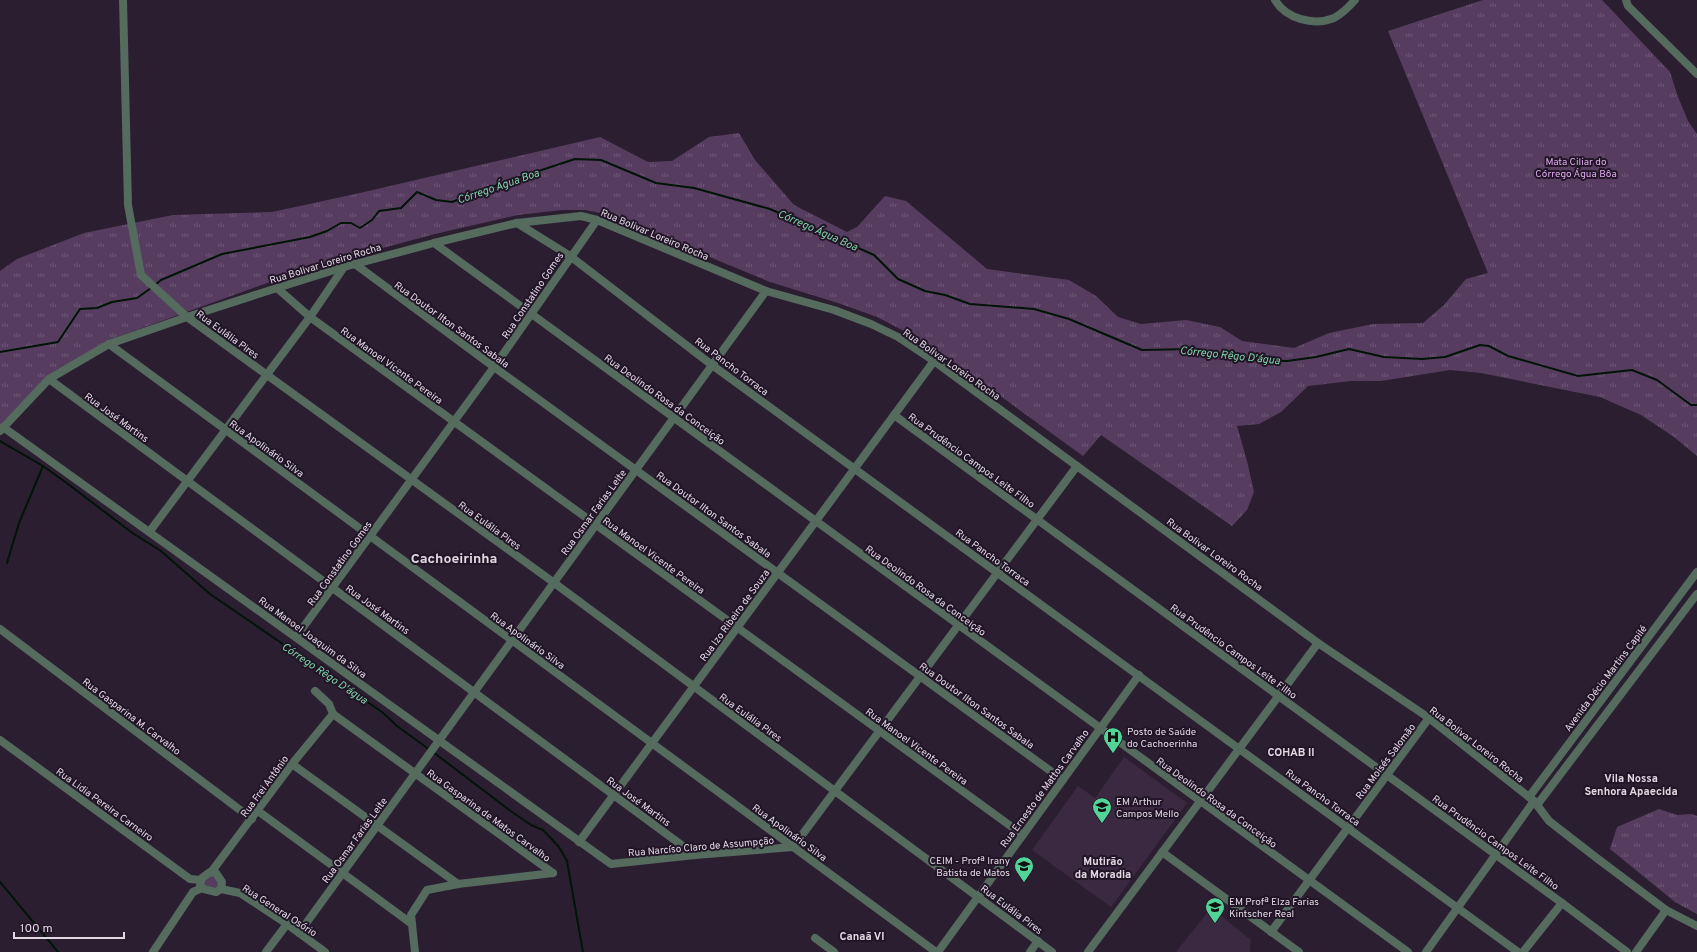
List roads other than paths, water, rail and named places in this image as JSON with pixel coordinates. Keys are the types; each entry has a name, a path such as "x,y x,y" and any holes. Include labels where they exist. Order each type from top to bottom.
{"street":[{"name":"Rua Eulália Pires","path":"123,0 128,205 141,275 187,317 411,481 553,582 979,896 1052,952"},
{"path":"1275,0 1288,13 1302,20 1317,22 1332,18 1346,10 1355,0"},
{"path":"1626,0 1628,6 1697,74"},
{"name":"Rua Bolivar Loreiro Rocha","path":"2,429 49,379 109,344 277,288 344,267 434,242 517,223 581,216 597,220 766,291 834,310 871,324 898,337 934,361 1318,643 1429,718 1533,801 1549,821 1666,910 1697,926"},
{"name":"Rua Constatino Gomes","path":"296,638 533,313 570,256 597,220"},
{"name":"Rua Pancho Torraca","path":"517,223 570,256 712,365 1518,952"},
{"name":"Rua Deolindo Rosa da Conceição","path":"434,242 533,313 673,418 958,626 1408,952"},
{"name":"Rua Doutor Ilton Santos Sabala","path":"355,264 494,367 1063,780"},
{"path":"150,532 310,318 344,267"},
{"name":"Rua Manoel Vicente Pereira","path":"277,288 310,318 1023,835"},
{"name":"Rua Osmar Farias Leite","path":"299,933 376,825 766,291"},
{"name":"Rua Apolinário Silva","path":"109,344 937,952"},
{"name":"Rua Izo Ribeiro de Souza","path":"579,842 934,361"},
{"name":"Rua José Martins","path":"49,379 695,855"},
{"name":"Rua Prudêncio Campos Leite Filho","path":"894,415 1496,854 1627,952"},
{"name":"Rua Manoel Joaquim da Silva","path":"2,429 150,532 437,743 611,864"},
{"path":"793,847 1077,466"},
{"name":"Avenida Décio Martins Capilé","path":"1533,801 1697,572"},
{"path":"1426,952 1533,801 1697,594"},
{"name":"Rua Gasparina M. Carvalho","path":"0,629 252,819"},
{"path":"1088,952 1318,643"},
{"name":"Rua Ernesto de Mattos Carvalho","path":"937,952 1139,676"},
{"path":"315,691 330,704 333,714 414,774"},
{"name":"Rua Frei Antônio","path":"201,884 252,819 292,764 333,714"},
{"name":"Rua Moisés Salomão","path":"1271,932 1429,718"},
{"name":"Rua Lidia Pereira Carneiro","path":"0,740 190,879 216,892 221,888"},
{"path":"292,764 458,884"},
{"name":"Rua Gasparina de Matos Carvalho","path":"414,774 553,872 458,884"},
{"path":"258,811 412,924"},
{"name":"Rua Narcíso Claro de Assumpção","path":"611,864 793,847"},
{"path":"1162,852 1299,952"},
{"path":"212,871 216,873 222,882 221,888"},
{"path":"153,952 193,892 201,884"},
{"path":"415,952 411,915 427,890 458,884"},
{"name":"Rua General Osório","path":"221,888 240,894 287,924 325,952"},
{"path":"1523,952 1562,903"},
{"path":"1636,952 1666,910"},
{"path":"266,952 287,924"},
{"path":"814,938 834,952"},
{"path":"1030,952 1038,941"}],"waterway":[{"name":"Córrego Água Boa","path":"155,285 161,280 222,254 310,237 327,231 341,223 351,223 360,228 372,220 379,211 401,208 417,192 436,200 452,202 508,181 575,159 601,160 656,183 694,188 770,209 874,255 898,279 925,291 945,295 970,304 1034,309 1069,319 1142,350 1192,349 1252,360 1287,361 1316,357 1349,349 1384,357 1422,359 1445,357 1480,345 1489,346 1508,356 1578,376 1632,370 1657,380 1691,405 1697,405"},
{"name":"Córrego Água Boa","path":"0,352 58,342 80,309 97,308 112,302 137,298 151,288"},
{"name":"Córrego Rêgo D'água","path":"0,441 43,466 64,481 131,532 161,551 210,594 382,712 397,726 430,750"},
{"path":"7,563 19,523 43,466"},
{"name":"Córrego Rêgo D'água","path":"433,752 512,812 531,825 543,830 559,847 567,861 583,952"},
{"path":"0,882 58,952"}],"place":[{"name":"Posto de Saúde do Cachoerinha","path":"1113,754"},
{"name":"EM Arthur Campos Mello","path":"1102,824"},
{"name":"CEIM - Profª Irany Batista de Matos","path":"1024,883"},
{"name":"EM Profª Elza Farias Kintscher Real","path":"1215,924"}],"district":[{"name":"Cachoeirinha","path":"454,558"},
{"name":"COHAB II","path":"1291,752"},
{"name":"Vila Nossa Senhora Apaecida","path":"1631,784"},
{"name":"Mutirão da Moradia","path":"1103,867"},
{"name":"Canaã VI","path":"862,936"}],"park label":[{"name":"Mata Ciliar do Córrego Água Bôa","path":"1576,166"}]}
